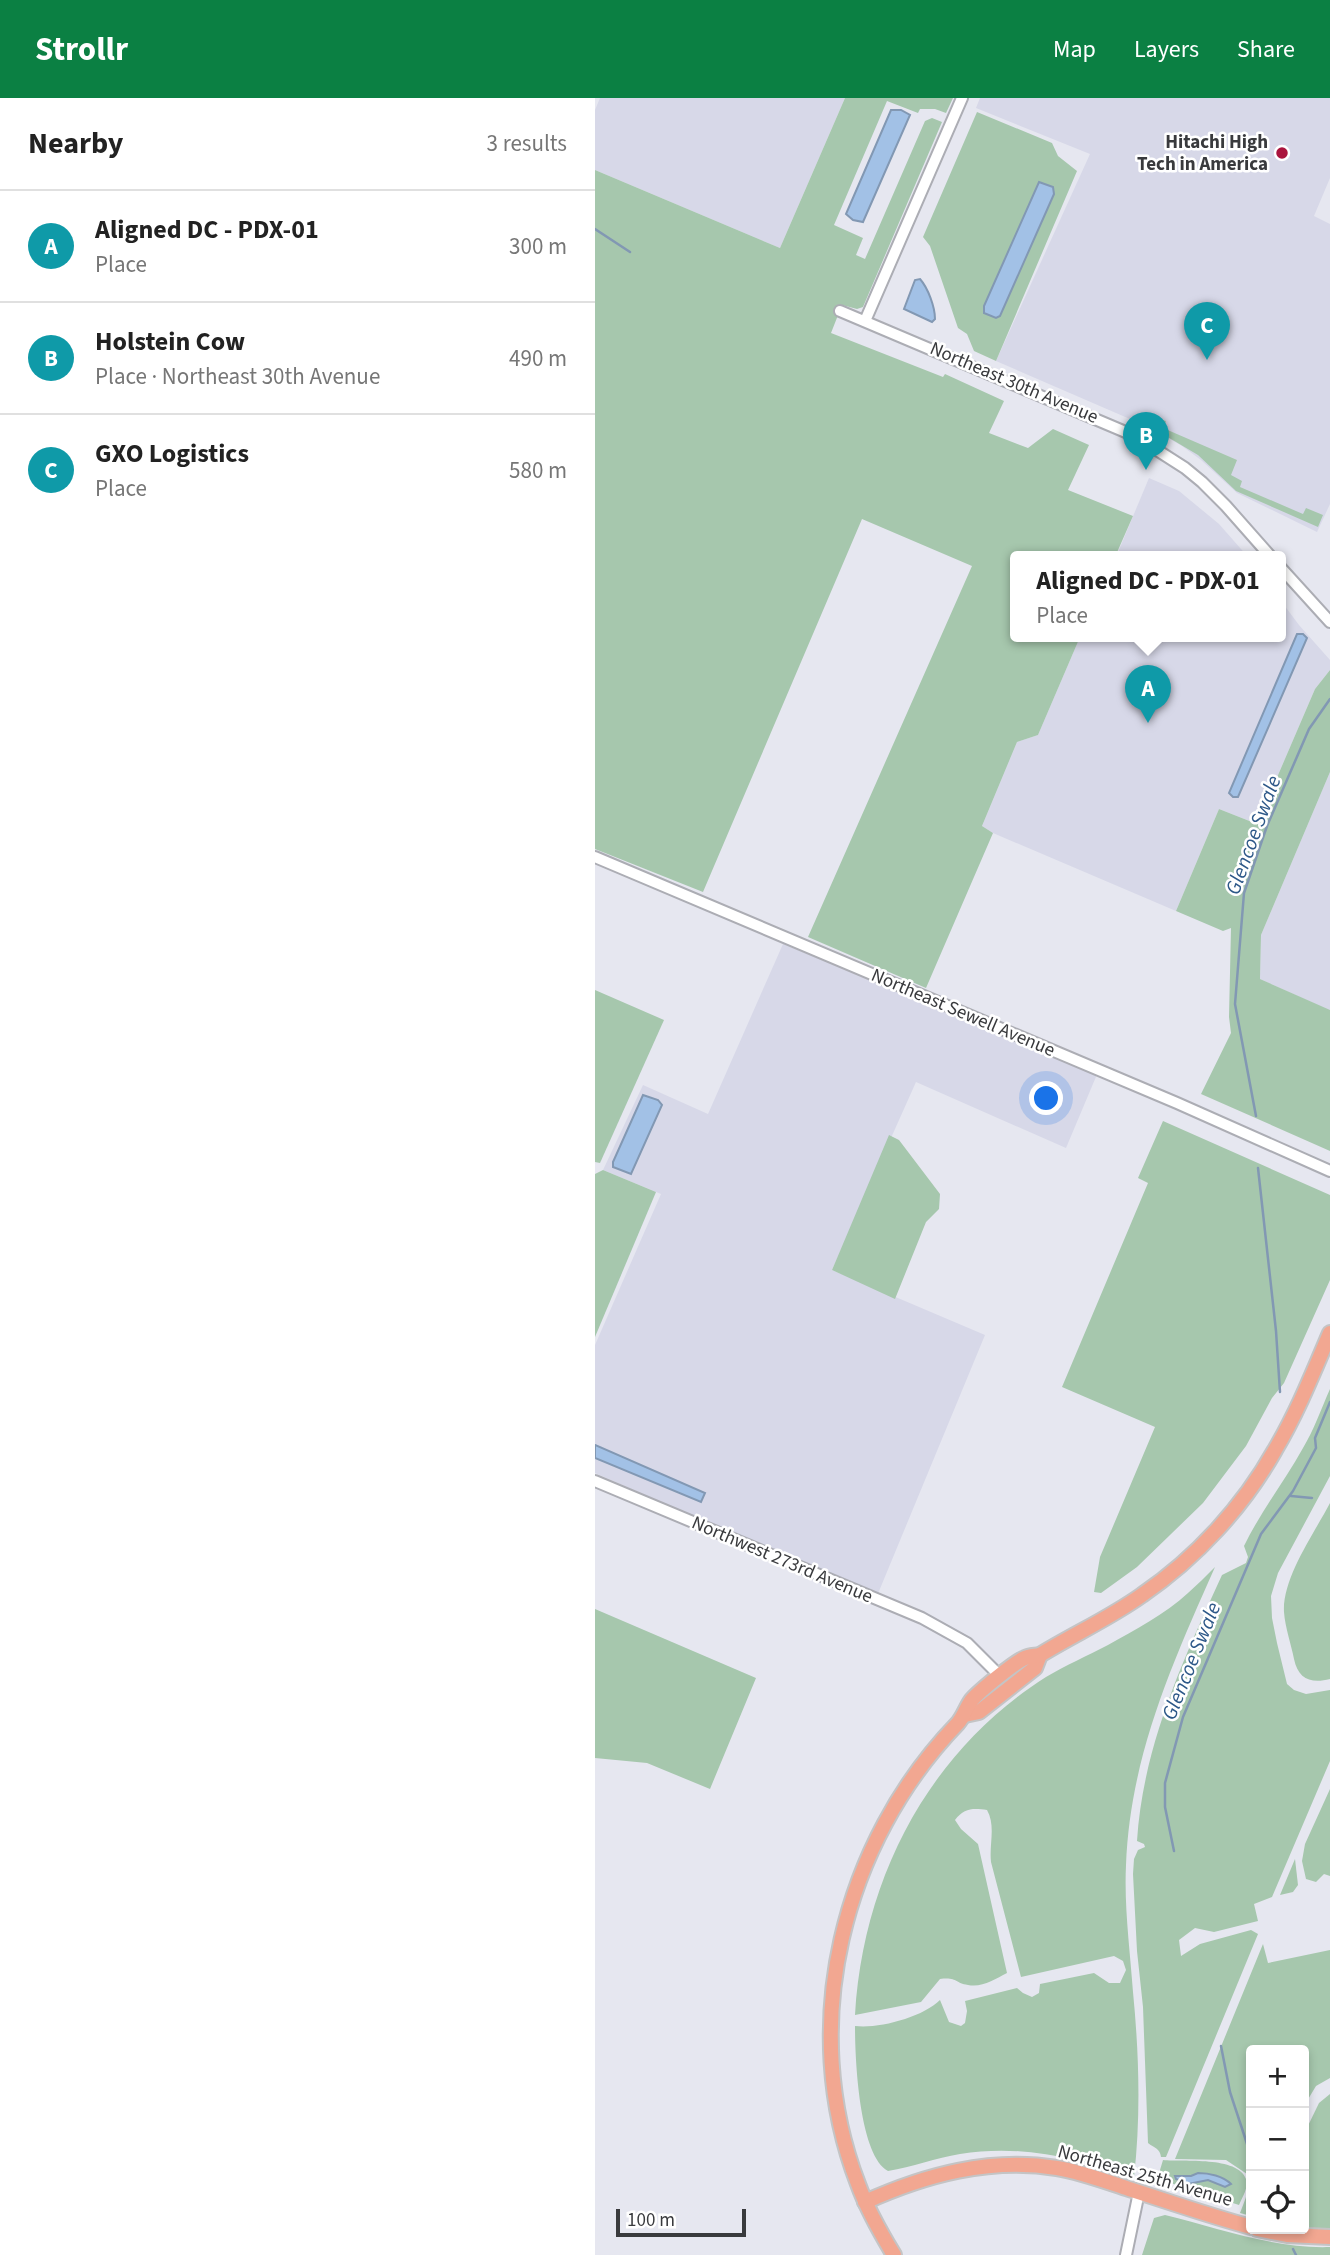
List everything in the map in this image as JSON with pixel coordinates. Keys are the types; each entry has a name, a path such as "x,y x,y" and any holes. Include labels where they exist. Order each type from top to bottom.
{"main road":[{"path":"894,2255 865,2202 853,2172 834,2088 831,2054 835,1976 843,1931 863,1866 892,1808 928,1756 965,1715 971,1700 1023,1658 1040,1655 1144,1594 1181,1565 1215,1531 1247,1493 1275,1451 1297,1409 1330,1333"},
{"path":"965,1715 979,1712 1035,1668 1040,1655"},
{"name":"Northeast 25th Avenue","path":"865,2202 932,2176 970,2168 1058,2168 1246,2225"},
{"path":"1282,2234 1330,2237"}],"street":[{"path":"866,321 962,98"},
{"name":"Northeast 30th Avenue","path":"840,311 1144,440 1202,482 1266,551"},
{"path":"1286,574 1330,622"},
{"name":"Northeast Sewell Avenue","path":"595,857 1177,1103 1330,1171"},
{"name":"Northwest 273rd Avenue","path":"595,1481 922,1618 967,1643 1000,1676"},
{"path":"1126,2255 1139,2192"}],"shaded area":[{"path":"600,98 845,98 780,248 595,170 595,110"},
{"path":"980,98 1330,98 1330,178 1314,216 1330,224 1330,504 1317,532 1237,493 1201,460 1153,429 996,361 1090,154 976,108"},
{"path":"1149,478 1179,491 1219,524 1243,551 1119,551"},
{"path":"1286,608 1330,660 1330,670 1315,689 1257,824 1219,809 1176,911 982,826 1017,742 1038,735 1078,642 1286,642"},
{"path":"1330,772 1330,1011 1260,979 1261,935"},
{"path":"783,944 1098,1072 1066,1148 916,1082 832,1270 985,1335 877,1596 595,1473 595,1345 661,1194 603,1170 643,1085 708,1114"}],"green space":[{"path":"845,98 953,98 946,113 935,109 920,109 918,113 887,101 834,225 863,238 856,255 865,259 925,121 932,118 942,122 863,307 857,309 842,305 831,333 943,377 945,374 1004,401 989,433 1028,448 1053,429 1089,445 1068,490 1133,516 1118,551 1010,551 1010,642 1078,642 1038,735 1017,742 982,826 993,833 926,988 808,937 972,566 862,519 703,892 595,849 595,170 780,248"},
{"path":"977,112 1052,143 1058,156 1077,171 996,361 974,351 967,334 958,328 930,246 923,237"},
{"path":"1153,417 1166,421 1163,428 1237,460 1231,475 1242,481 1240,487 1303,514 1306,508 1323,515 1318,527 1236,491 1198,455 1149,426"},
{"path":"1330,670 1330,772 1261,935 1260,979 1330,1010 1330,1151 1201,1094 1231,1033 1231,928 1223,931 1176,911 1219,809 1257,824 1315,689"},
{"path":"595,990 664,1020 600,1163 595,1162"},
{"path":"1163,1121 1330,1195 1330,1280 1284,1383 1272,1398 1246,1446 1203,1503 1137,1567 1101,1593 1094,1592 1100,1557 1155,1427 1062,1387 1148,1183 1138,1178"},
{"path":"889,1135 899,1140 940,1194 939,1209 926,1222 895,1299 832,1270"},
{"path":"603,1170 656,1192 595,1337 595,1174"},
{"path":"1330,1389 1330,1476 1278,1573 1271,1596 1272,1618 1287,1684 1306,1694 1330,1690 1330,1761 1272,1897 1254,1904 1258,1921 1214,1932 1195,1928 1179,1940 1181,1956 1200,1944 1251,1930 1258,1934 1166,2157 1161,2157 1158,2150 1148,2143 1143,2007 1133,1874 1138,1850 1145,1847 1137,1841 1147,1771 1167,1704 1222,1575 1246,1563 1248,1557 1244,1546 1307,1441"},
{"path":"1330,1503 1330,1679 1317,1681 1306,1678 1296,1666 1284,1612 1288,1585 1294,1570"},
{"path":"1215,1567 1156,1712 1145,1749 1129,1825 1126,1897 1138,2085 1134,2177 1070,2159 1005,2151 960,2154 888,2171 878,2161 865,2127 858,2082 855,2026 876,2026 900,2021 923,2012 940,2000 949,2022 961,2026 965,2023 967,2011 965,2001 1017,1988 1032,1997 1039,1993 1040,1984 1094,1973 1109,1983 1120,1983 1126,1970 1123,1961 1114,1956 1021,1977 991,1862 990,1816 987,1810 969,1810 955,1820 978,1844 1007,1973 973,1986 940,1979 921,2002 855,2015 861,1964 872,1915 888,1867 910,1822 936,1780 968,1742 1005,1707 1046,1677 1160,1615"},
{"path":"595,1609 756,1678 710,1789 647,1763 595,1758"},
{"path":"1330,1789 1330,1876 1324,1874 1316,1882 1306,1879 1302,1861 1305,1844"},
{"path":"1295,1859 1298,1885 1293,1892 1280,1895"},
{"path":"1263,1944 1268,1963 1330,1950 1330,2078 1316,2086 1309,2098 1309,2045 1246,2045 1246,2173 1226,2160 1175,2159"},
{"path":"1330,2094 1330,2230 1309,2228 1309,2124 1319,2103"},
{"path":"1163,2160 1221,2163 1241,2172 1246,2179 1246,2188 1239,2205 1161,2180"},
{"path":"1246,2196 1246,2215 1240,2213"},
{"path":"1165,2215 1288,2245 1330,2247 1330,2255 1142,2255 1154,2218"}],"water":[{"path":"891,110 901,110 910,115 863,222 853,220 846,214"},
{"path":"1039,182 1053,187 1054,194 1000,316 996,318 984,313 984,306"},
{"path":"920,279 932,303 935,319 932,322 904,309 915,280"},
{"path":"1297,634 1303,634 1307,638 1238,797 1233,797 1229,793"},
{"path":"643,1095 658,1100 662,1105 631,1174 613,1167 613,1162"},
{"path":"595,1445 705,1493 701,1502 595,1458"},
{"path":"1198,2173 1216,2176 1231,2184 1225,2187 1208,2180 1188,2184 1175,2176"}],"waterway":[{"path":"595,229 630,252"},
{"name":"Glencoe Swale","path":"1256,1116 1235,1004 1244,893 1267,826 1309,729 1330,699"},
{"name":"Glencoe Swale","path":"1258,1168 1280,1392"},
{"name":"Glencoe Swale","path":"1174,1851 1165,1807 1165,1783 1183,1717 1261,1534 1293,1491 1316,1448 1315,1438 1330,1402"},
{"name":"Glencoe Swale","path":"1291,1496 1312,1498"},
{"name":"Glencoe Swale","path":"1221,2046 1230,2092 1246,2141"},
{"name":"Glencoe Swale","path":"1293,2249 1296,2255"}],"place":[{"name":"Hitachi High Tech in America","path":"1282,153"},
{"name":"GXO Logistics","path":"1207,360"},
{"name":"Holstein Cow","path":"1146,470"},
{"name":"Aligned DC - PDX-01","path":"1148,723"}]}
